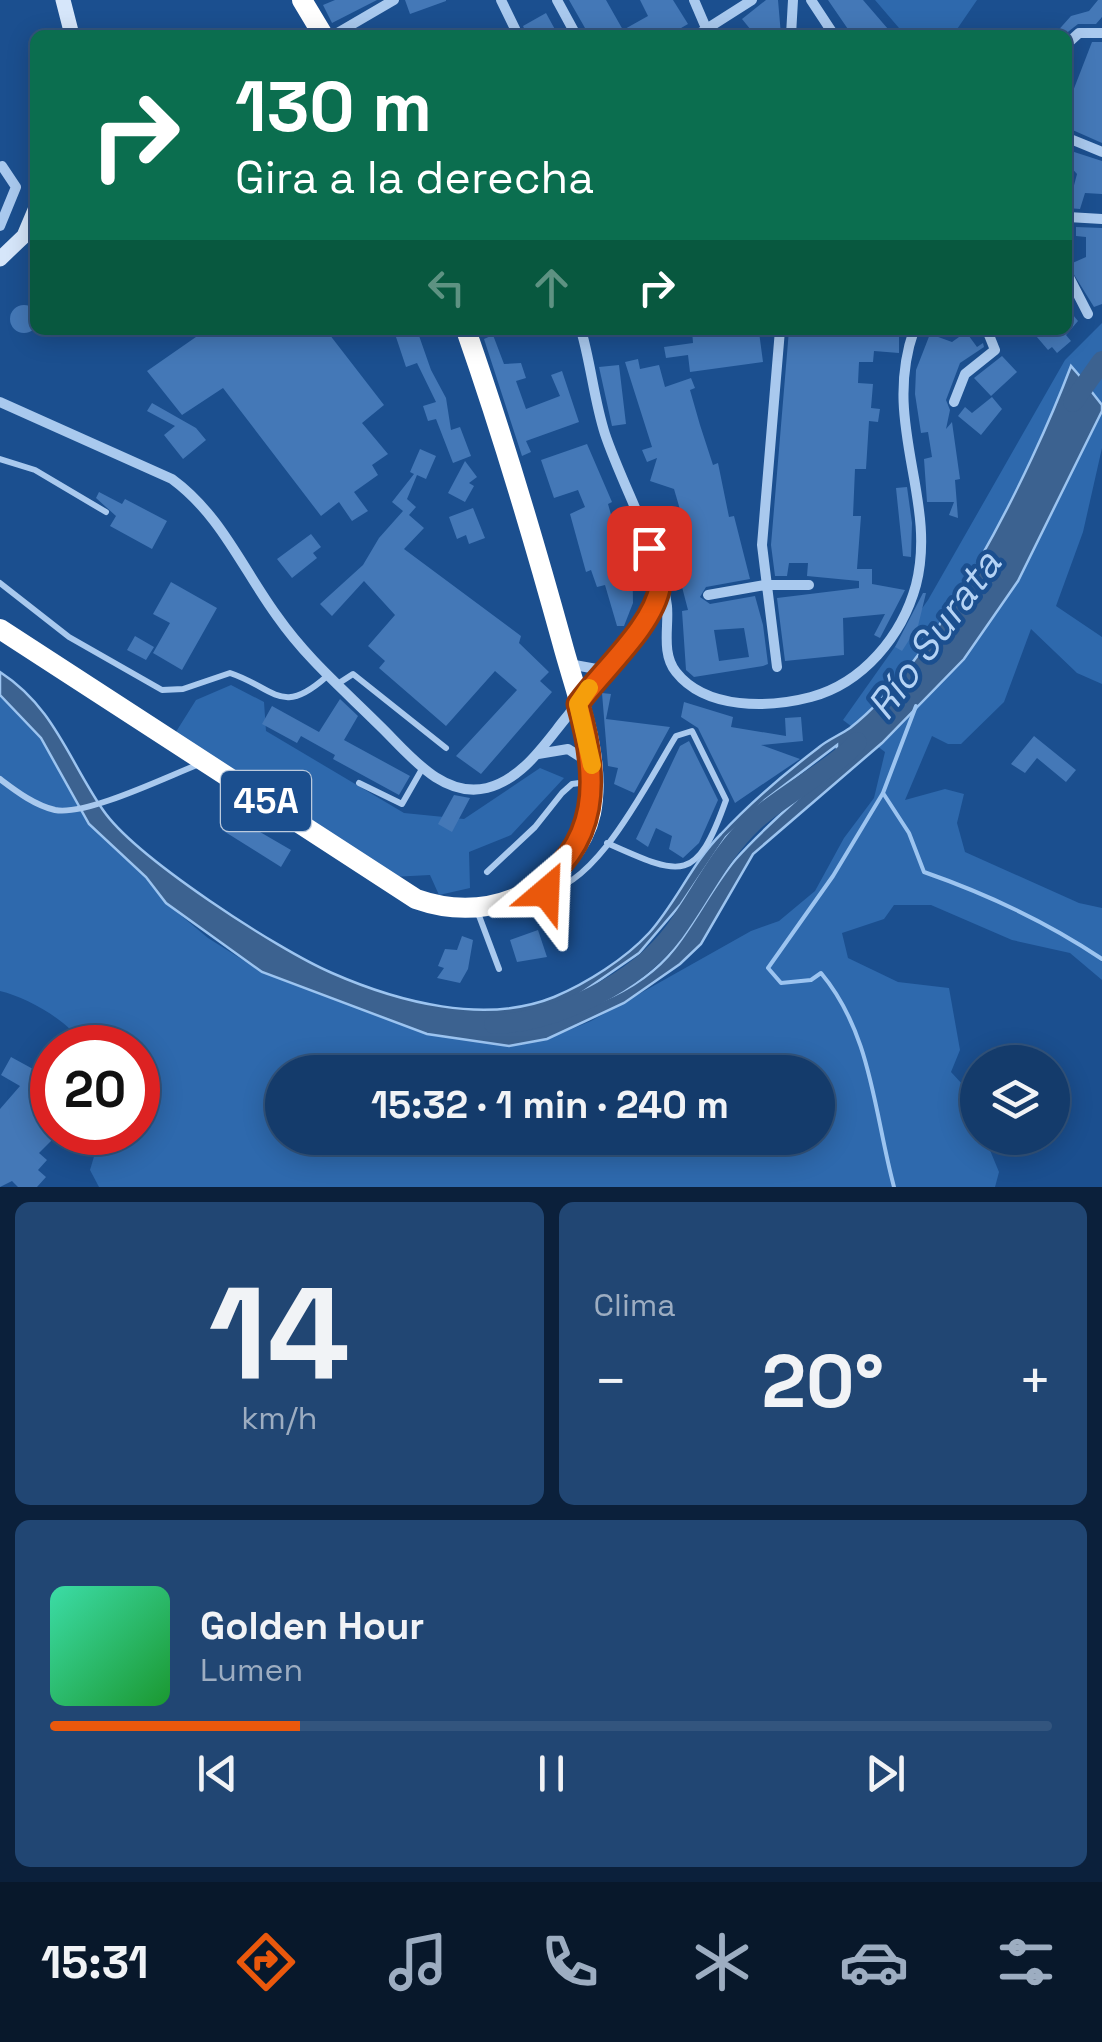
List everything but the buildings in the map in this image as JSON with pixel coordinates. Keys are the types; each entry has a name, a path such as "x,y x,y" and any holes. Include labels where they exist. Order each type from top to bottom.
{"highway":[{"path":"302,0 320,30"},
{"name":"45A","path":"0,629 416,898 444,908 476,907 499,905 530,891 560,866 586,831 593,773 523,501 468,335"}],"street":[{"path":"63,0 71,30"},
{"path":"501,0 516,30"},
{"path":"557,0 573,30"},
{"path":"694,0 701,30"},
{"path":"704,30 752,0"},
{"path":"791,30 793,0"},
{"path":"810,0 831,30"},
{"path":"342,30 389,1"},
{"path":"1072,39 1080,32 1102,33"},
{"path":"1072,140 1102,152"},
{"path":"0,226 16,187 2,166"},
{"path":"1072,217 1102,219"},
{"path":"0,260 24,236 30,222"},
{"path":"1072,283 1088,314"},
{"path":"582,335 605,434 661,583 674,670 692,687 714,697 760,704 815,696 838,687 876,657 910,600 921,552 900,386 913,335"},
{"path":"776,666 762,544 780,335"},
{"path":"954,402 965,374 994,350 989,335"},
{"path":"0,402 172,479 194,495 213,516 276,615 326,677 422,769 452,785 486,788 510,777 537,754 646,620 661,583"},
{"path":"708,595 765,585 808,586"},
{"path":"568,664 602,670"},
{"path":"537,754 568,749 593,773"}],"lane":[{"path":"0,459 35,470 106,512"},
{"path":"0,583 82,646 162,690 182,689 230,673 286,700 306,695 326,677"},
{"path":"336,686 353,674 446,748"},
{"path":"530,891 562,890 588,867 676,736 692,731 726,800 697,858 680,869 666,869 607,843"},
{"path":"0,778 25,798 56,810 72,809 143,788 202,762"},
{"path":"359,784 402,804 422,769"},
{"path":"487,872 572,784 593,773"},
{"path":"476,907 499,969"}],"shaded area":[{"path":"875,0 977,0 956,30 901,30"},
{"path":"1102,323 1102,448 1083,532 1056,606 1102,637 1102,684 1077,673 1031,629 1004,702 961,744 948,744 932,736 905,800 945,789 964,794 957,823 965,852 1079,903 1102,908 1102,980 1070,953 1012,940 931,905 894,905 884,919 842,933 848,958 898,982 949,988 960,1050 951,1072 960,1082 960,1155 992,1155 999,1172 995,1187 99,1187 90,1170 94,1155 160,1155 160,1025 65,1025 23,999 0,991 0,695 41,738 89,824 146,877 166,903 208,938 262,972 427,1034 509,1046 547,1039 591,1021 751,931 779,921 815,891 844,838 874,798 885,752 843,720 928,600 1065,360"},
{"path":"231,685 264,702 266,731 404,813 464,819 540,768 564,778 511,835 469,852 470,888 439,895 430,875 392,877 174,735 196,700"}],"water":[{"path":"1102,362 1102,368 1084,382 1102,405 1102,411 1018,581 964,659 882,743 753,854 701,944 680,964 624,1003 547,1039 509,1046 427,1034 262,972 166,903 146,877 89,824 41,738 0,695 0,672 34,701 47,718 103,810 120,830 175,876 278,944 358,984 413,1001 471,1009 527,1005 579,985 629,952 659,921 701,857 732,822 780,778 850,728 884,696 917,656 979,560 1032,457 1071,366 1084,381","holes":["837,745 837,763 736,859 660,965 622,992 600,1002 555,1016 510,1023 568,1002 639,953 681,904 726,837 765,800"]}],"waterway":[{"name":"Río Surata","path":"1073,402 1102,361"},
{"path":"894,1187 869,1075 838,997 821,973 811,980 781,983 768,968 833,876 883,793 916,706"},
{"path":"494,1024 518,1022 569,1007 639,968 674,932 721,861 754,821 857,742"},
{"path":"883,793 909,833 924,872 1016,910 1102,959"}],"slow traffic":[{"path":"589,688 578,704 592,765"}],"route":[{"path":"546,892 530,891 545,881 576,846 586,831 591,812 592,764 578,704 602,670 630,642 653,606 661,583 649,548"}]}
